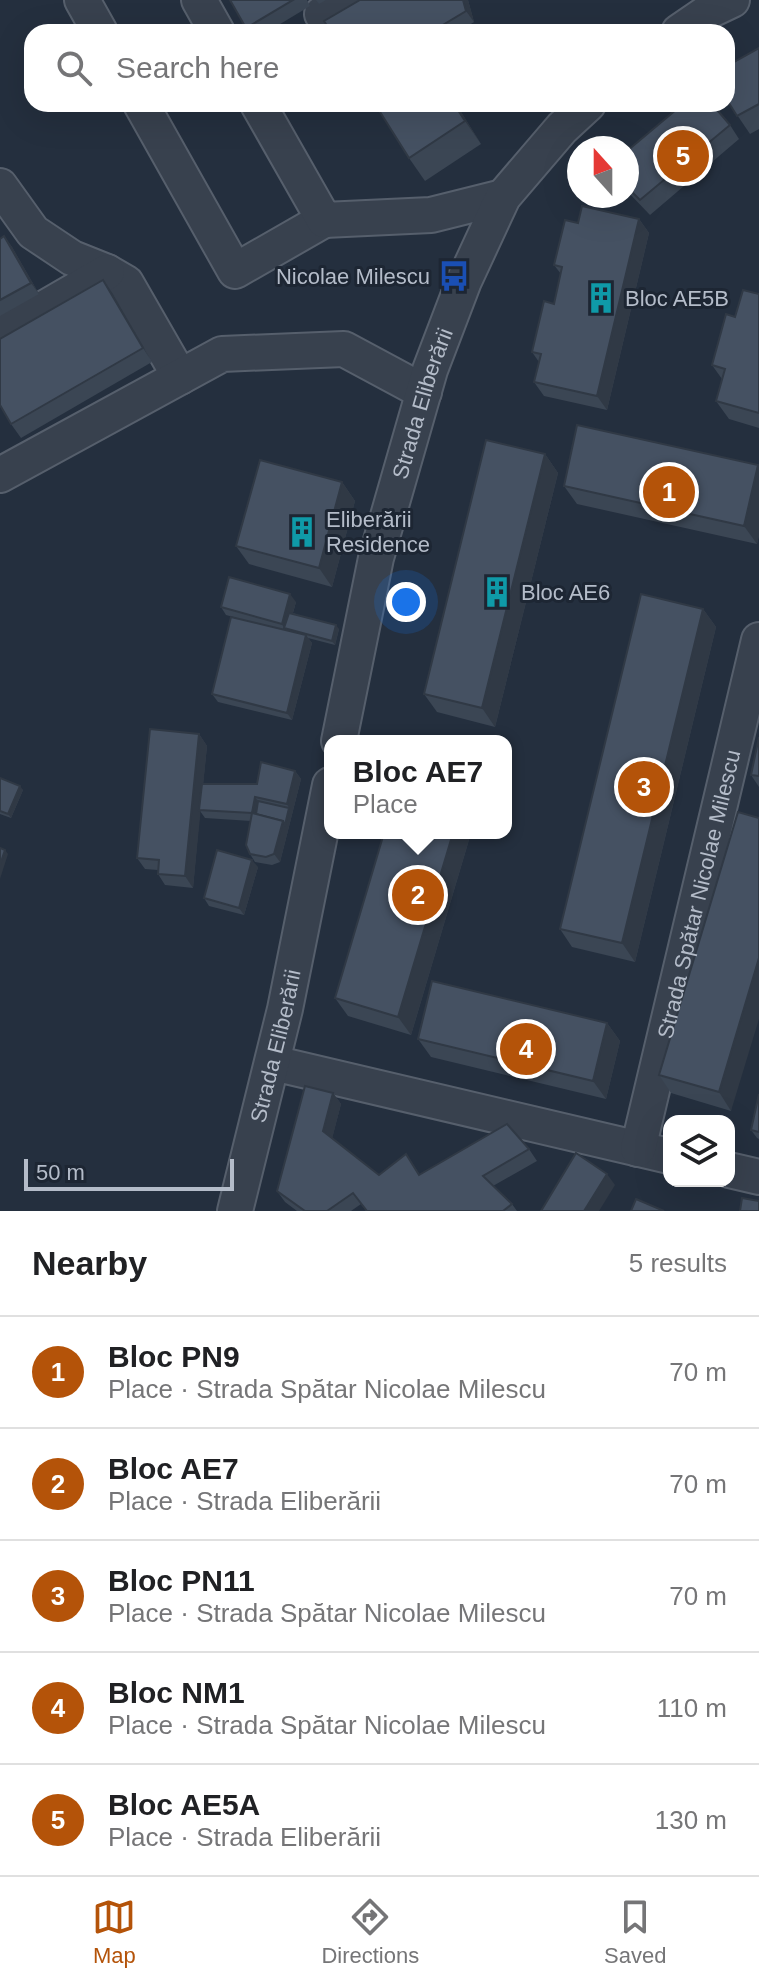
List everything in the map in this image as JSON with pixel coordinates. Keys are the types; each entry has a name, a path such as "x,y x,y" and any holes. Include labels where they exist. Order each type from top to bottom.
{"street":[{"path":"82,0 96,24"},
{"path":"199,0 212,24"},
{"path":"691,24 732,0"},
{"path":"146,112 235,271 324,220 431,215 503,197"},
{"path":"263,112 324,220"},
{"name":"Strada Eliberării","path":"340,735 376,558 430,370 464,281 503,197 579,112"},
{"path":"0,186 33,232 72,258 126,283 180,377"},
{"path":"0,334 107,272"},
{"path":"0,475 222,354 344,349 424,392"},
{"name":"Strada Spătar Nicolae Milescu","path":"273,1063 653,1152 759,640"},
{"name":"Strada Eliberării","path":"235,1211 273,1063 324,814"},
{"path":"735,1171 759,1177"}],"building":[{"path":"230,0 293,0 253,24 244,24"},
{"path":"360,0 463,0 466,11 444,24 326,24 324,21"},
{"path":"759,48 759,104 737,116 734,112 735,62"},
{"path":"380,112 459,112 465,121 409,158"},
{"path":"673,112 719,112 730,125 640,200 639,141"},
{"name":"Bloc AE5B","path":"582,208 639,219 597,396 534,382 541,354 532,352 544,301 554,304 562,267 554,265 565,220 578,223"},
{"path":"4,236 31,283 0,300 0,239"},
{"path":"103,280 143,348 11,424 0,405 0,339"},
{"path":"743,290 759,294 759,413 716,401 725,369 712,365 726,314 735,317"},
{"path":"577,425 758,465 744,526 564,486"},
{"name":"Bloc AE6","path":"486,440 545,454 482,708 424,694"},
{"name":"Eliberării Residence","path":"260,460 342,482 319,568 236,546"},
{"path":"229,577 290,594 282,624 221,607"},
{"path":"641,594 703,609 622,943 560,929"},
{"path":"289,613 336,625 332,641 284,628"},
{"path":"231,617 306,635 287,713 212,694"},
{"path":"150,729 199,734 185,876 158,874 159,860 137,858"},
{"path":"759,737 759,776 751,775"},
{"path":"261,762 295,771 287,804 255,797 252,813 199,810 202,784 257,784"},
{"path":"0,778 20,786 8,814 0,811"},
{"path":"258,801 289,808 285,825 283,821 256,814"},
{"path":"738,812 759,818 759,958 719,1092 659,1075"},
{"path":"252,813 283,821 274,854 266,857 250,854 246,845"},
{"path":"382,839 451,839 398,1017 335,998"},
{"path":"0,848 5,850 0,865"},
{"path":"217,850 252,860 239,908 204,898"},
{"path":"432,981 607,1023 593,1081 418,1039"},
{"path":"305,1086 333,1093 323,1131 379,1175 406,1154 419,1175 507,1124 529,1149 483,1176 512,1204 503,1211 367,1211 353,1193 327,1211 305,1211 277,1191"},
{"path":"759,1094 759,1132 751,1130"},
{"path":"576,1153 607,1174 584,1211 541,1211"},
{"path":"742,1198 759,1201 759,1211 740,1211"},
{"path":"636,1199 664,1211 631,1211"}],"place":[{"name":"Bloc AE5A","path":"683,156"},
{"name":"Nicolae Milescu","path":"454,276"},
{"name":"Bloc AE5B","path":"601,298"},
{"name":"Bloc PN9","path":"669,492"},
{"name":"Eliberării Residence","path":"302,532"},
{"name":"Bloc AE6","path":"497,592"},
{"name":"Bloc PN11","path":"644,787"},
{"name":"Bloc AE7","path":"418,895"},
{"name":"Bloc NM1","path":"526,1049"}]}
